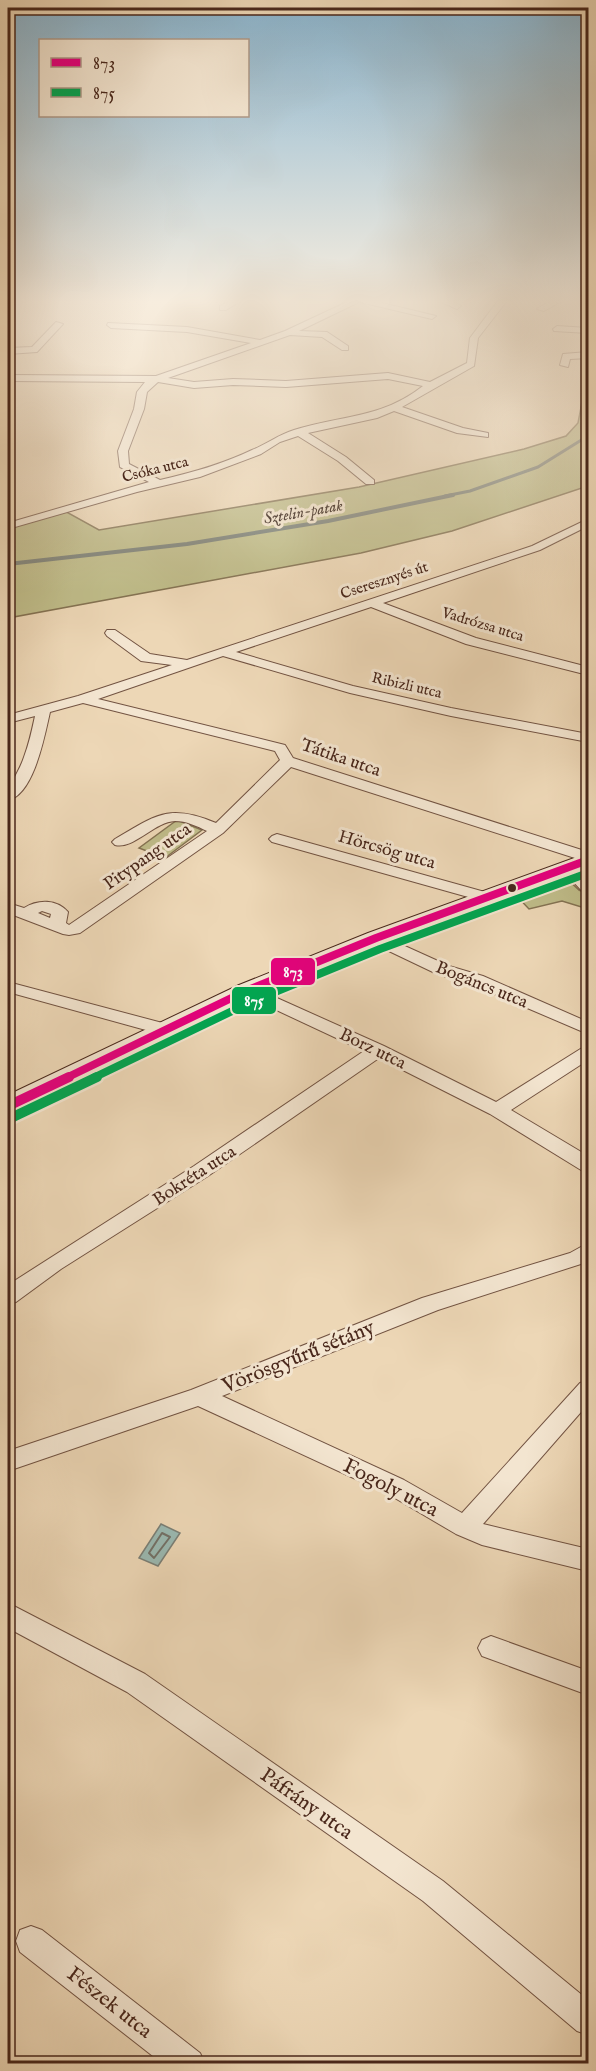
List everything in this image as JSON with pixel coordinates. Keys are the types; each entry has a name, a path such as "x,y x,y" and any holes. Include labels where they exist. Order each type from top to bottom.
{"street":[{"path":"141,399 123,451 124,465 158,483"},
{"name":"Csóka utca","path":"8,526 212,469 257,452 276,440 299,432 374,416 413,399"},
{"path":"394,408 461,431 484,435"},
{"path":"299,432 342,459 370,482"},
{"name":"Cseresznyés út","path":"8,719 83,699 536,548 588,522"},
{"path":"565,534 588,539"},
{"name":"Vadrózsa utca","path":"369,602 471,641 588,671"},
{"name":"Cseresznyés út","path":"111,633 146,658 187,663"},
{"name":"Ribizli utca","path":"222,652 350,689 451,712 588,738"},
{"name":"Tátika utca","path":"83,699 271,745 280,748 288,761 586,860"},
{"path":"8,796 23,780 36,745 44,708"},
{"name":"Pitypang utca","path":"8,908 69,930 78,927 218,830 288,761"},
{"path":"120,842 159,821 172,817 183,817 218,830"},
{"name":"Hörcsög utca","path":"277,839 486,897"},
{"path":"586,860 578,877 588,888"},
{"path":"8,1106 248,990 376,938 586,860"},
{"name":"Bogáncs utca","path":"376,938 442,970 477,980 588,1029"},
{"path":"8,987 164,1029"},
{"name":"Borz utca","path":"248,990 378,1050 496,1110 588,1165"},
{"name":"Bokréta utca","path":"8,1296 54,1264 201,1171 378,1050"},
{"path":"496,1110 588,1052"},
{"name":"Vörösgyűrű sétány","path":"8,1461 199,1396 430,1304 576,1258 588,1251"},
{"path":"465,1527 588,1389"},
{"name":"Fogoly utca","path":"199,1396 396,1486 465,1527 482,1534 588,1560"},
{"name":"Páfrány utca","path":"8,1615 136,1683 433,1891 588,2020"},
{"path":"491,1648 588,1683"},
{"name":"Fészek utca","path":"31,1941 189,2064"}],"shaded area":[{"path":"584,399 588,399 588,486 452,531 361,553 8,618 8,526 63,510 99,530 359,487 524,449 566,436 578,423"},
{"path":"177,820 202,830 165,858 139,848"},
{"path":"562,874 579,890 588,894 588,909 562,901 529,909 513,892"}],"water":[{"path":"161,1524 180,1533 158,1566 139,1558"}],"waterway":[{"name":"Sztelin-patak","path":"445,496 470,491 538,467 583,439 588,433"},
{"name":"Sztelin-patak","path":"8,564 187,544 328,521 453,495"}],"transit line":[{"name":"873","path":"8,1106 248,990 376,938 588,860"},
{"name":"875","path":"13,1117 253,1001 380,949 588,873"}]}
